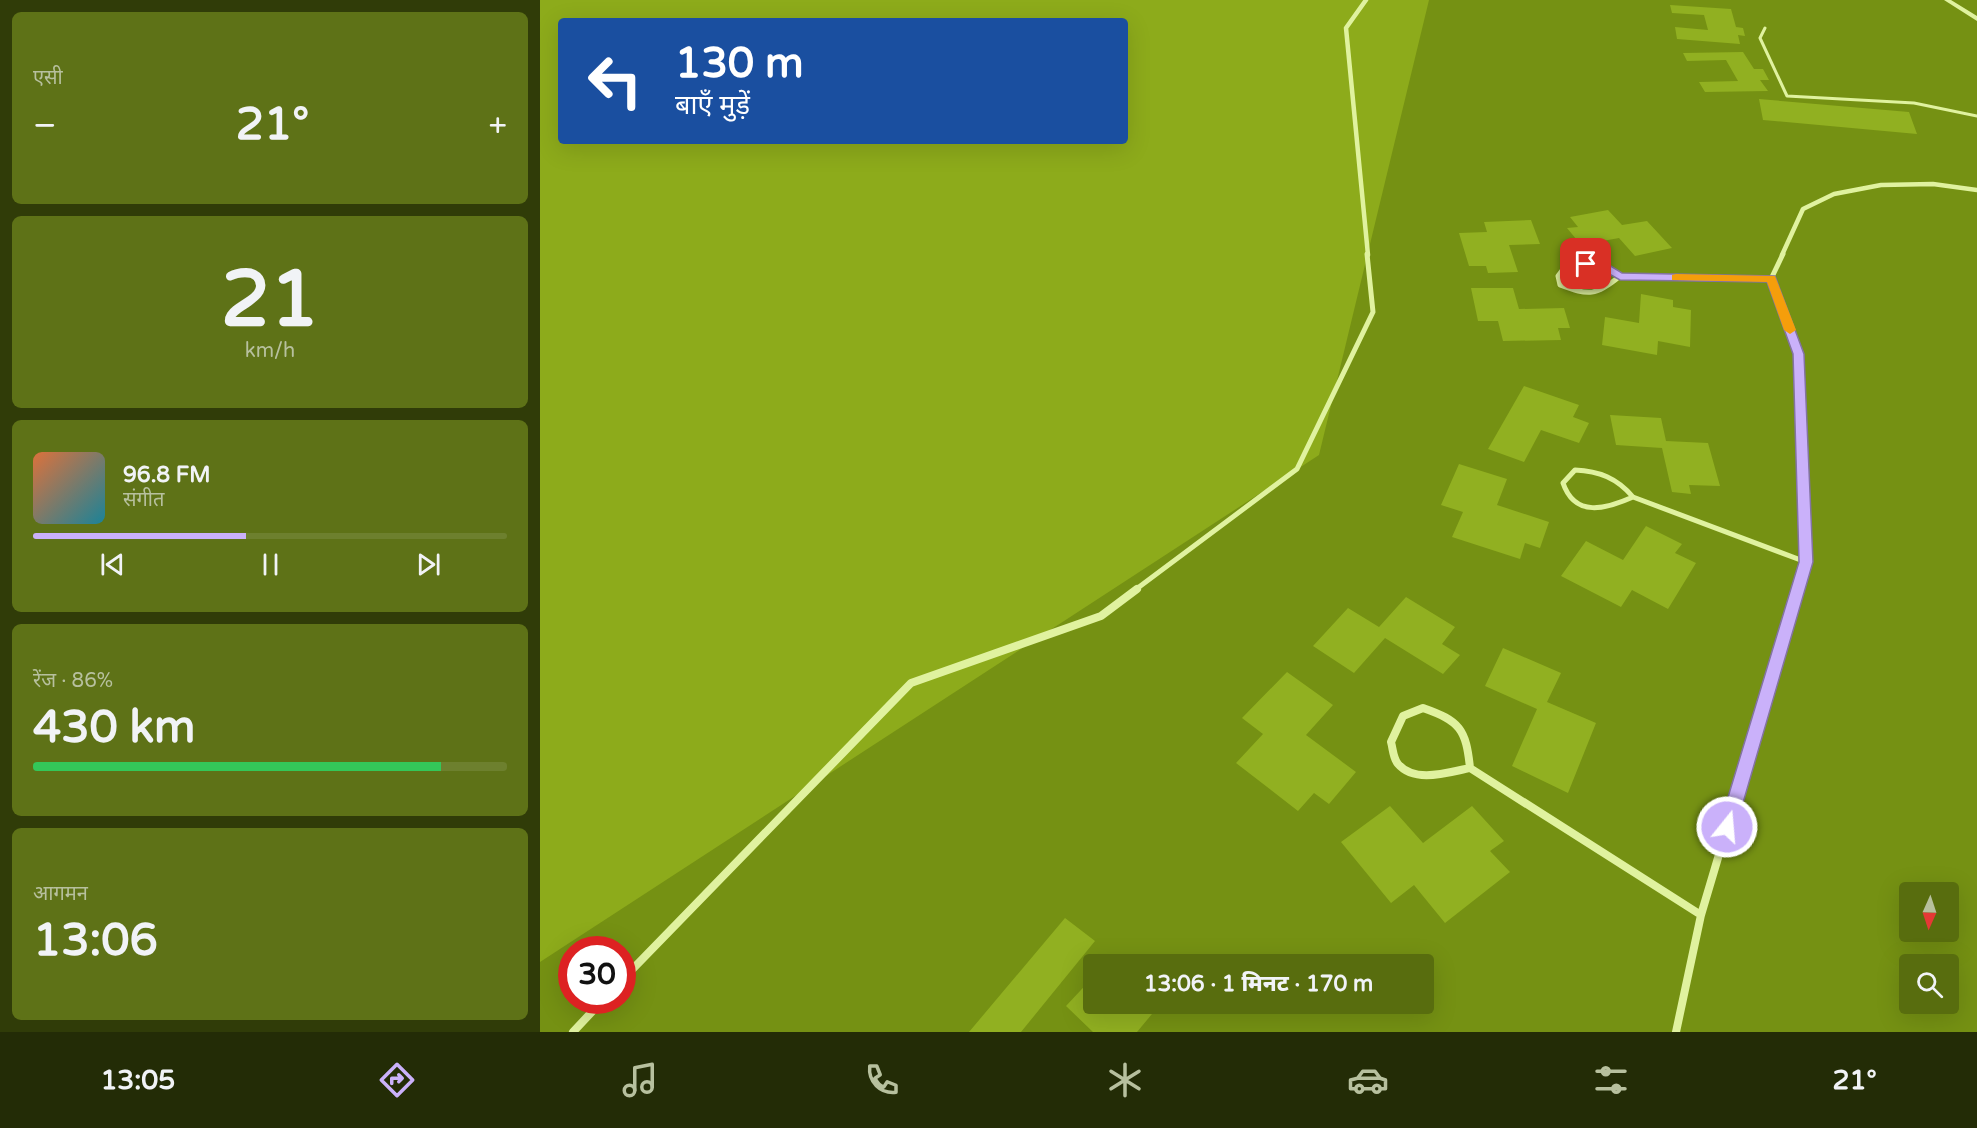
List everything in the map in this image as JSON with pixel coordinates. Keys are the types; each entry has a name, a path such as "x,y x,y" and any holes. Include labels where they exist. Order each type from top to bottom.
{"street":[{"path":"636,966 911,683 1101,616 1297,469 1373,312 1346,28 1366,0"},
{"path":"1947,0 1977,19"},
{"path":"1676,1032 1701,915 1806,562 1798,354 1772,279 1803,209 1834,194 1881,185 1933,184 1977,190"},
{"path":"1620,276 1600,293 1587,295 1560,285 1558,276 1563,268 1586,264 1605,267 1620,276 1772,279"},
{"path":"1633,497 1617,505 1598,509 1578,505 1564,492 1563,483 1575,470 1591,470 1618,481 1633,497 1806,562"},
{"path":"1470,768 1467,740 1452,718 1423,708 1403,717 1391,742 1397,763 1409,774 1438,775 1470,768 1701,915"},
{"path":"573,1032 590,1014"}],"lane":[{"path":"1765,28 1760,38 1787,96 1914,103 1977,116"}],"green space":[{"path":"540,0 1429,0 1319,455 580,936 558,936 558,950 540,962"}],"building":[{"path":"1670,5 1731,9 1736,27 1743,28 1745,36 1738,35 1740,44 1677,39 1675,27 1708,30 1704,15 1672,13"},
{"path":"1743,52 1754,69 1763,69 1769,80 1760,80 1768,91 1705,92 1699,82 1738,81 1726,60 1687,61 1683,53"},
{"path":"1759,99 1909,112 1917,134 1763,120"},
{"path":"1608,210 1622,225 1647,221 1672,248 1635,256 1619,238 1581,245 1567,228 1578,227 1570,217"},
{"path":"1531,220 1540,244 1509,245 1518,272 1488,273 1486,266 1469,266 1459,233 1487,232 1484,222"},
{"path":"1471,288 1513,288 1519,309 1564,308 1570,328 1558,328 1561,340 1503,341 1498,321 1478,321"},
{"path":"1641,294 1673,300 1673,307 1691,310 1690,347 1658,341 1657,355 1602,345 1605,317 1639,323"},
{"path":"1524,386 1579,405 1573,417 1589,423 1579,443 1541,430 1524,462 1488,449"},
{"path":"1610,415 1661,418 1666,441 1708,443 1720,486 1689,485 1691,494 1672,492 1662,448 1616,445"},
{"path":"1459,464 1507,479 1497,505 1549,522 1540,548 1525,543 1520,559 1452,537 1463,512 1441,505"},
{"path":"1646,526 1682,544 1675,553 1696,563 1668,609 1632,590 1621,607 1561,576 1586,541 1623,560"},
{"path":"1406,597 1455,627 1442,644 1460,655 1443,674 1385,638 1354,673 1313,646 1348,608 1379,627"},
{"path":"1503,648 1561,673 1547,702 1596,723 1568,793 1512,766 1537,709 1485,686"},
{"path":"1287,672 1333,705 1306,735 1356,772 1329,804 1314,793 1298,811 1236,763 1263,734 1242,718"},
{"path":"1390,806 1423,843 1472,806 1504,841 1490,851 1510,872 1445,923 1414,885 1391,903 1341,842"},
{"path":"1065,918 1095,941 1021,1032 969,1032"},
{"path":"1083,988 1083,1014 1152,1014 1137,1032 1093,1032 1066,1006"}],"slow traffic":[{"path":"1676,277 1772,279 1790,330"}],"route":[{"path":"1586,264 1605,267 1620,276 1772,279 1798,354 1806,562 1727,827"}]}
